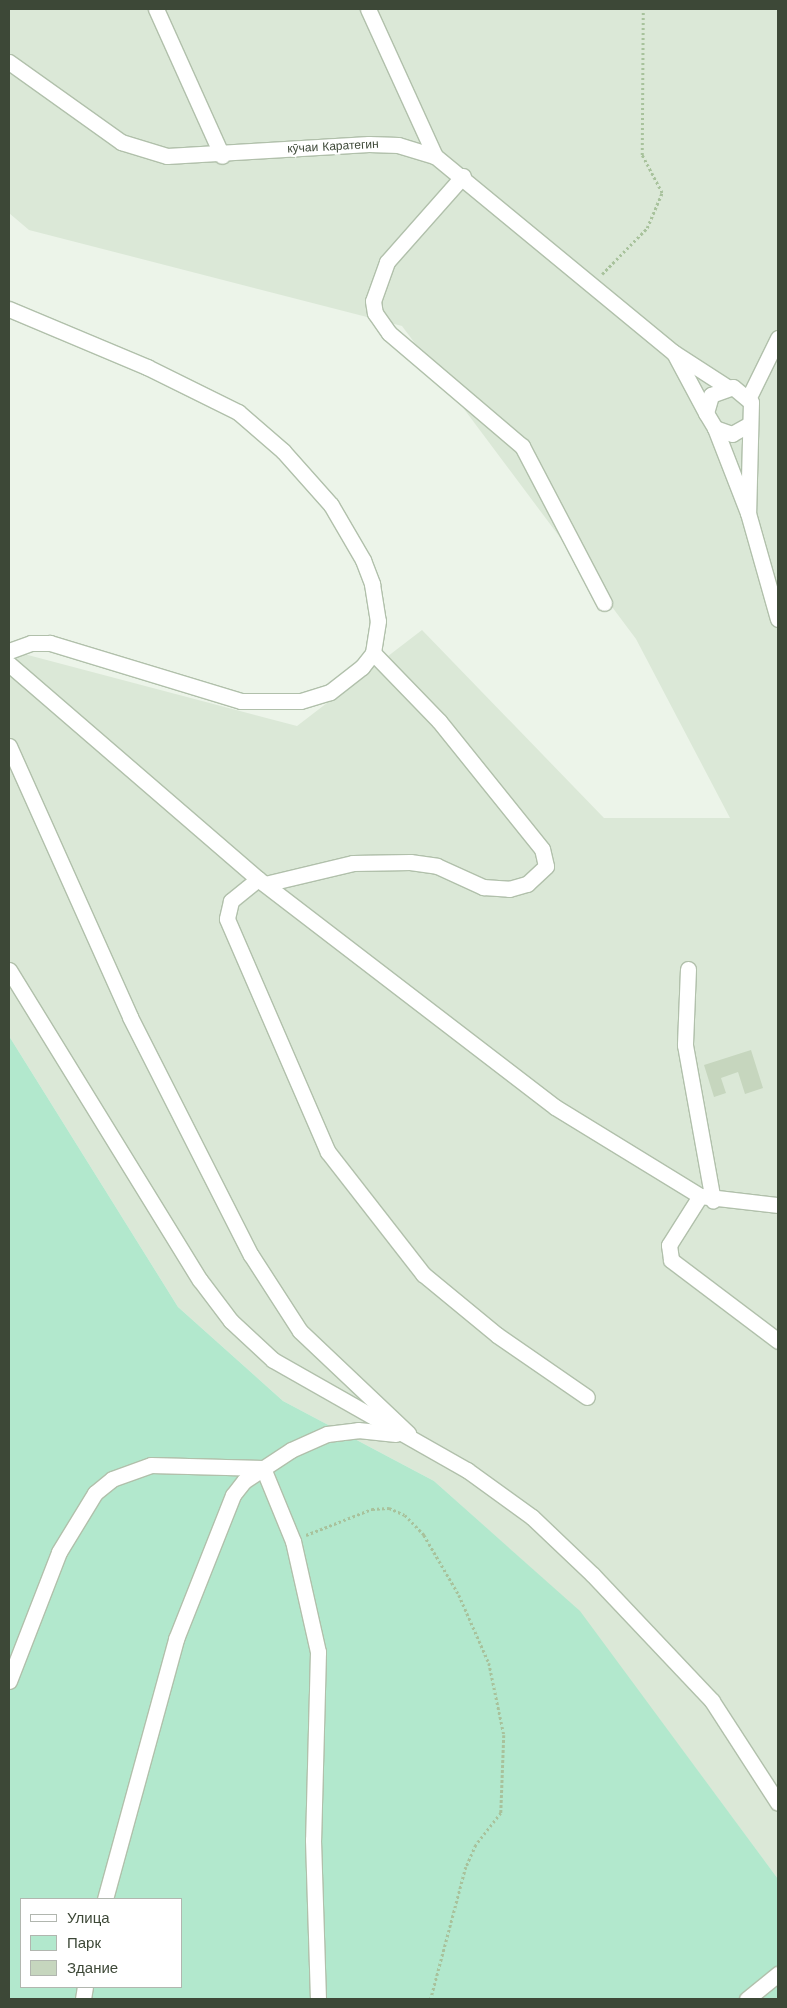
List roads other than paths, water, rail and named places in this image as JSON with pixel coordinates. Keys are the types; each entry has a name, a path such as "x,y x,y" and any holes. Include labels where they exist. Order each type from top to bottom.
{"street":[{"path":"156,9 222,156"},
{"path":"368,9 435,156"},
{"name":"кӯчаи Каратегин","path":"9,62 121,142 167,156 222,156 369,144 398,145 435,156 463,176 594,282 673,352 727,387"},
{"path":"463,176 387,262 376,288 375,312 389,333 522,446 604,603"},
{"path":"9,309 147,367 238,412 283,451 332,505 362,560 377,608 373,653 352,677 330,692 300,701 261,703 219,695 70,646 31,643 9,651"},
{"path":"748,396 778,338"},
{"name":"кӯчаи Каратегин","path":"673,352 706,413"},
{"path":"748,513 748,425 753,408 748,396 727,387 711,396 706,413 715,428 748,513 778,619"},
{"path":"715,428 732,434 748,425"},
{"path":"373,653 439,721 542,849 546,866 527,884 498,890 437,866 410,862 353,863 261,882 231,901 227,919 328,1152 423,1274 497,1335 587,1397"},
{"path":"9,664 261,882 555,1107 706,1199 778,1205"},
{"path":"9,746 138,1034 251,1255 300,1331 409,1437"},
{"path":"688,969 685,1045 706,1199 669,1245 671,1260 778,1341"},
{"path":"9,970 200,1280 231,1322 273,1360 409,1437 499,1492 593,1575 712,1701 778,1803"},
{"path":"104,1898 136,1774 196,1581 233,1495 244,1480 327,1434 358,1430 409,1437"},
{"path":"9,1681 59,1552 94,1492 112,1480 151,1466 263,1468"},
{"path":"263,1468 293,1541 318,1652 313,1840 318,1999"},
{"path":"747,1999 778,1974"}]}
